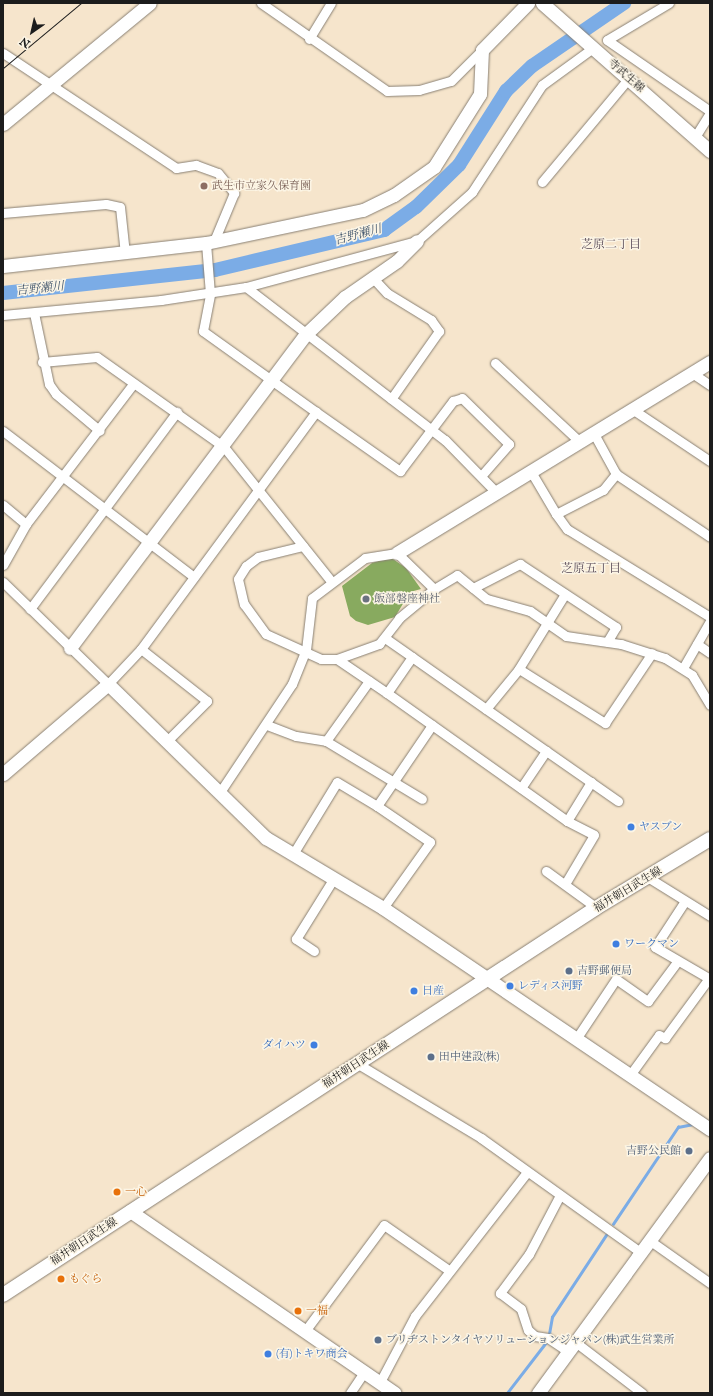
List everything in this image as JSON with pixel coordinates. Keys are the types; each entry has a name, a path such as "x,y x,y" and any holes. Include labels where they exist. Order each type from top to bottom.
{"main road":[{"name":"福井朝日武生線","path":"3,1295 488,981 597,908 649,878 710,839"}],"street":[{"path":"3,124 150,3"},
{"path":"261,3 309,39 387,91 419,90 451,81 528,3"},
{"path":"309,39 331,3"},
{"name":"寺武生線","path":"542,3 629,78 710,151"},
{"path":"669,3 607,40 710,112 695,137"},
{"path":"70,648 224,447 271,380 306,334 345,297 417,241 472,192 542,84 590,45"},
{"path":"3,266 124,254 210,242 363,210 416,180 434,167 480,94 482,50"},
{"path":"3,52 176,168 196,165 218,173 234,193 210,242 207,262 210,294 203,331 396,471 403,470 453,401 462,398 509,444 482,475"},
{"path":"542,182 629,78"},
{"path":"3,213 106,204 120,207 124,254"},
{"path":"3,315 210,294 246,287 417,241"},
{"path":"372,277 387,293 431,320 440,331 391,399"},
{"path":"246,287 432,430 482,475 495,491"},
{"path":"34,313 42,362 56,394 100,431"},
{"path":"42,362 97,357 133,384 177,412 224,447 331,581"},
{"path":"220,792 267,725 292,684 306,650 312,598 331,581 365,558 397,553 495,491 710,362"},
{"path":"495,363 579,441"},
{"path":"692,373 710,385"},
{"path":"3,565 26,524 100,431 133,384"},
{"path":"632,409 710,461"},
{"path":"30,609 108,508 177,412"},
{"path":"3,774 108,684 141,649 194,577 260,493 316,412"},
{"path":"3,431 108,508 194,577"},
{"path":"593,432 616,474 710,537"},
{"path":"530,470 556,514 567,529 710,617"},
{"path":"556,514 603,490 616,474"},
{"path":"3,505 26,524"},
{"path":"303,546 258,557 238,579 244,604 266,634 306,650 321,659 337,659 379,644 385,638 398,618 434,589 457,574 487,599 530,611 545,625 566,636 607,642 652,653 682,668 692,675 710,705"},
{"path":"397,553 434,589"},
{"path":"473,588 520,564 616,627 607,642"},
{"path":"3,582 266,838 383,908 488,981 710,1129"},
{"path":"486,709 519,669 564,594"},
{"path":"682,668 710,621"},
{"path":"385,638 618,801"},
{"path":"697,644 710,653"},
{"path":"141,649 207,701 167,741"},
{"path":"519,669 605,723 652,653"},
{"path":"387,693 412,657"},
{"path":"337,659 567,820 594,835 565,884"},
{"path":"326,741 369,681"},
{"path":"267,725 296,736 326,741 422,799"},
{"path":"377,806 432,725"},
{"path":"521,788 546,751"},
{"path":"293,854 337,782 377,806 430,842 383,908"},
{"path":"567,820 591,782"},
{"path":"546,871 597,908"},
{"path":"314,951 296,939 334,878"},
{"path":"649,878 710,916"},
{"path":"630,1075 659,1035 666,1038 710,978 677,962 655,947 685,901"},
{"path":"576,1039 616,979 648,1001 677,962"},
{"path":"358,1064 481,1138 640,1252"},
{"path":"538,1393 648,1240 710,1158"},
{"path":"380,1382 416,1316 528,1172"},
{"path":"560,1195 529,1254 500,1293 521,1309 528,1330 535,1336 548,1338 571,1346 642,1393"},
{"path":"130,1212 395,1393"},
{"path":"305,1331 384,1224 450,1271"},
{"path":"648,1240 710,1283"},
{"path":"350,1393 364,1372"}],"green space":[{"path":"390,557 406,568 421,589 410,592 395,617 368,625 356,621 350,616 342,586 372,563"}],"waterway":[{"name":"吉野瀬川","path":"3,293 215,270 384,230 416,207 459,165 506,91 532,66 624,3"},
{"path":"613,1224 678,1127 693,1124"},
{"path":"549,1334 552,1317 606,1235"},
{"path":"507,1393 547,1341"}],"tram line":[{"path":"3,68 81,3"}],"place":[{"name":"武生市立家久保育園","path":"204,186"},
{"name":"飯部磐座神社","path":"366,599"},
{"name":"ヤスブン","path":"631,827"},
{"name":"ワークマン","path":"616,944"},
{"name":"吉野郵便局","path":"569,971"},
{"name":"レディス河野","path":"510,986"},
{"name":"日産","path":"414,991"},
{"name":"ダイハツ","path":"314,1045"},
{"name":"田中建設(株)","path":"431,1057"},
{"name":"吉野公民館","path":"689,1151"},
{"name":"一心","path":"117,1192"},
{"name":"もぐら","path":"61,1279"},
{"name":"一福","path":"298,1311"},
{"name":"ブリヂストンタイヤソリューションジャパン(株)武生営業所","path":"378,1340"},
{"name":"(有)トキワ商会","path":"268,1354"}],"district":[{"name":"芝原二丁目","path":"611,245"},
{"name":"芝原五丁目","path":"591,569"}]}
